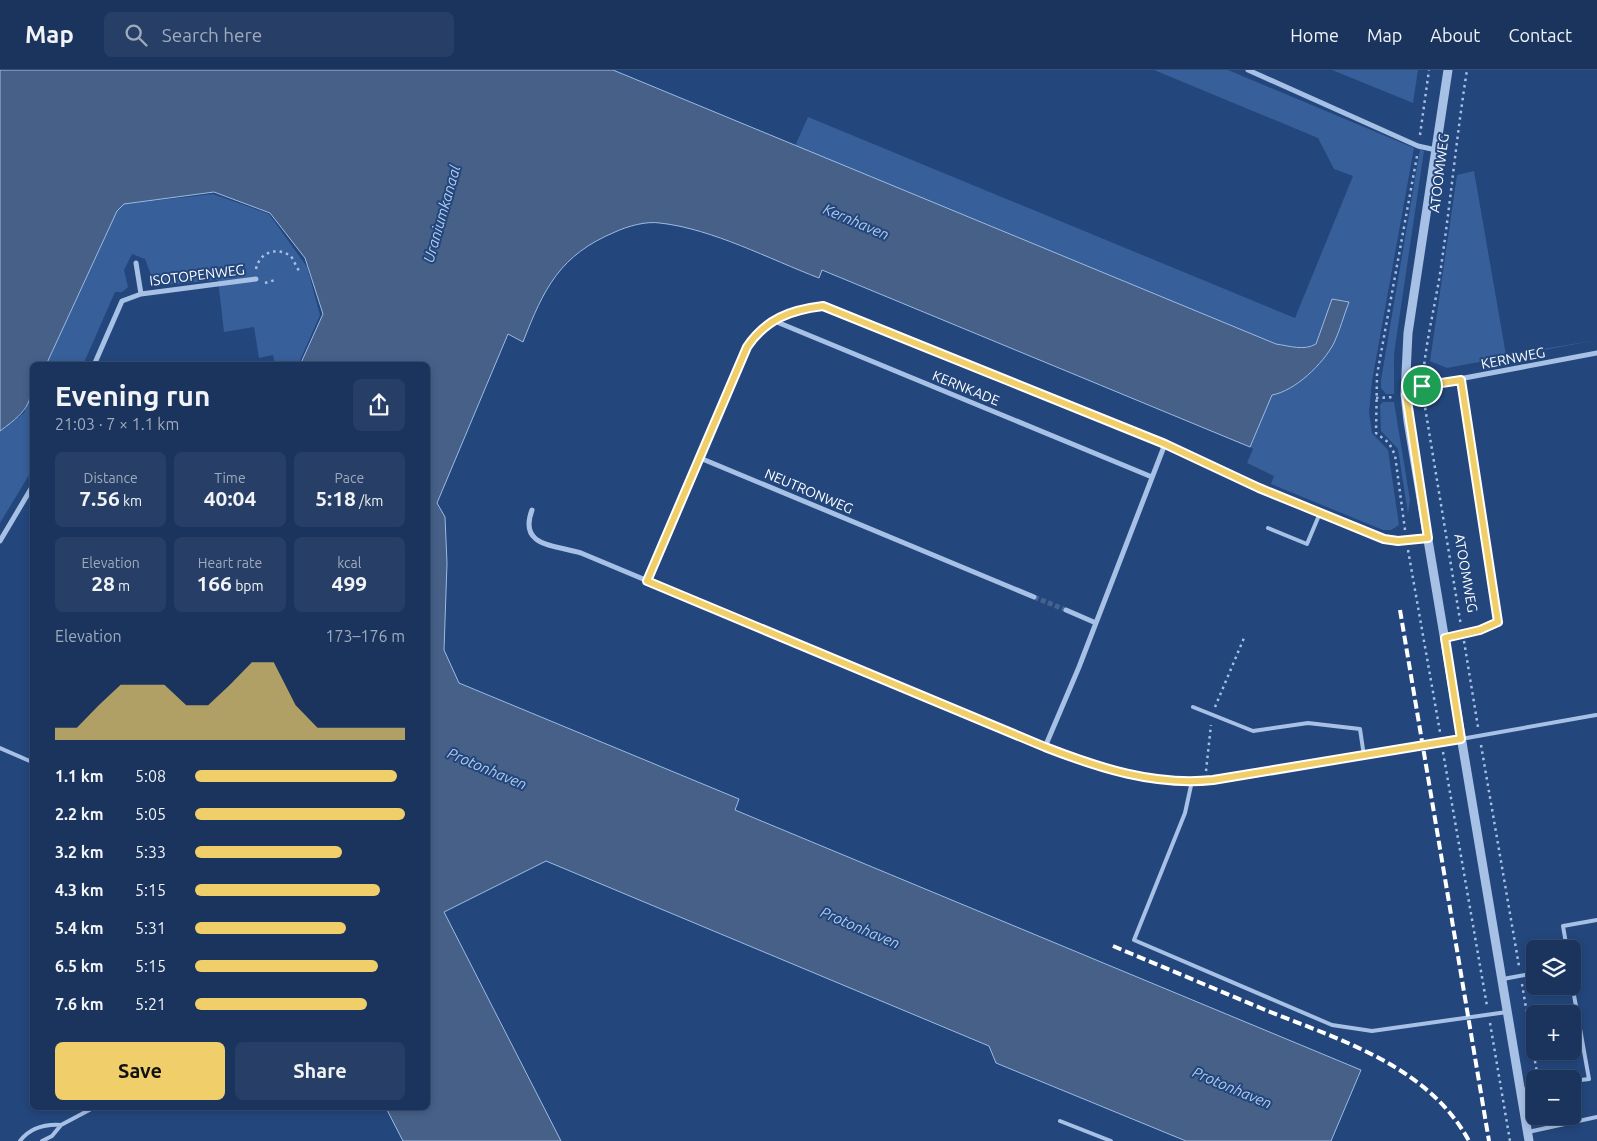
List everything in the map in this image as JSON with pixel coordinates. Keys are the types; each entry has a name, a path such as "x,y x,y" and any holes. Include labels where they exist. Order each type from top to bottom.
{"street":[{"name":"ATOOMWEG","path":"1248,70 1418,146 1436,150"},
{"name":"ATOOMWEG","path":"1448,70 1408,333 1406,394 1461,739 1528,1136"},
{"name":"ISOTOPENWEG","path":"136,263 141,294"},
{"name":"ISOTOPENWEG","path":"95,362 122,301 141,294 256,279"},
{"name":"KERNKADE","path":"700,458 747,347 758,331 772,320 823,306 1165,444 1259,488 1384,539 1398,541 1428,538"},
{"name":"KERNKADE","path":"772,320 1152,477"},
{"name":"KERNWEG","path":"1406,394 1422,386 1597,354"},
{"path":"1045,747 1096,623 1165,444"},
{"path":"647,581 700,458"},
{"name":"NEUTRONWEG","path":"700,458 1034,597"},
{"path":"0,541 30,490"},
{"path":"532,510 527,523 530,534 537,541 580,553 1045,747 1089,764 1137,776 1192,781 1213,780 1461,739"},
{"path":"1066,610 1096,623"}],"lane":[{"path":"1445,638 1498,622 1461,380"},
{"path":"1268,528 1307,544 1320,513"},
{"path":"1193,707 1253,731 1308,723 1360,729 1364,756"},
{"path":"1461,739 1596,716"},
{"path":"0,748 30,761"},
{"path":"1192,781 1185,813 1134,940 1332,1025 1372,1031 1507,1012"},
{"path":"1565,940 1563,926 1597,920"},
{"path":"1502,979 1526,975"},
{"path":"1574,995 1589,1079 1581,1080"},
{"path":"1521,1090 1526,1089"},
{"path":"42,1141 52,1136 60,1125 89,1110"},
{"path":"1528,1136 1597,1117"},
{"path":"1060,1121 1111,1141"},
{"path":"20,1141 24,1136 46,1124 60,1125"}],"path":[{"name":"ATOOMWEG","path":"1467,70 1454,156 1443,257 1424,357 1422,386 1537,1070"},
{"path":"256,279 259,260 274,251 284,252 292,256 299,271"},
{"path":"264,283 276,280"},
{"path":"1376,398 1392,398 1406,394"}],"shaded area":[{"path":"1154,70 1228,70 1414,148 1372,381 1369,412 1372,433 1388,450 1399,525 1391,530 1383,530 1271,484 1274,476 1247,463 1253,449 1250,447 1272,395 1280,393 1298,382 1323,358 1334,343 1348,301 1332,299 1316,344 1302,348 1276,344 795,146 808,117 1295,318 1353,176 1334,169 1318,138"},
{"path":"1332,70 1418,70 1413,103"},
{"path":"1420,149 1424,151 1394,354 1394,394 1386,394 1381,388 1381,380"},
{"path":"1474,171 1506,355 1597,340 1447,368 1430,361 1457,175"},
{"path":"213,194 269,214 307,267 320,315 299,362 274,362 273,355 259,358 254,327 224,332 218,280 164,285 151,275 145,259 132,254 124,270 128,287 122,292 115,292 84,362 47,362 117,211 124,204"},
{"path":"30,399 30,473 0,523 0,431 24,413"},
{"path":"1383,402 1394,402 1410,500 1408,514 1398,449 1381,431 1380,405"}],"water":[{"path":"0,70 613,70 1276,344 1302,348 1316,344 1332,299 1349,302 1334,343 1316,368 1290,388 1272,395 1250,447 822,270 819,278 700,231 655,223 637,224 596,241 580,251 556,275 538,305 523,342 508,334 437,503 445,517 447,563 444,650 459,683 739,799 735,810 1361,1070 1331,1141 1186,1141 996,1063 989,1046 546,861 444,912 561,1141 403,1141 387,1110 430,1110 430,362 301,362 323,314 305,258 270,213 214,192 124,204 117,211 47,362 30,362 30,397 28,404 18,416 0,431"}],"tunnel":[{"path":"1034,597 1066,610"}],"railway":[{"path":"1400,610 1489,1141"},
{"path":"1113,946 1350,1044 1378,1058 1405,1074 1430,1093 1451,1115 1469,1141"}],"route":[{"path":"823,306 891,333 1165,444 1259,488 1384,539 1391,540 1428,538 1408,421 1406,394 1422,386 1461,380 1498,622 1480,630 1445,638 1461,739 1213,780 1182,781 1137,776 1089,764 1045,747 647,581 747,347 758,331 772,320 813,307 823,306"}],"water label":[{"name":"Uraniumkanaal","path":"442,214"},
{"name":"Kernhaven","path":"856,222"},
{"name":"Protonhaven","path":"487,769"},
{"name":"Protonhaven","path":"860,928"},
{"name":"Protonhaven","path":"1232,1088"}]}
